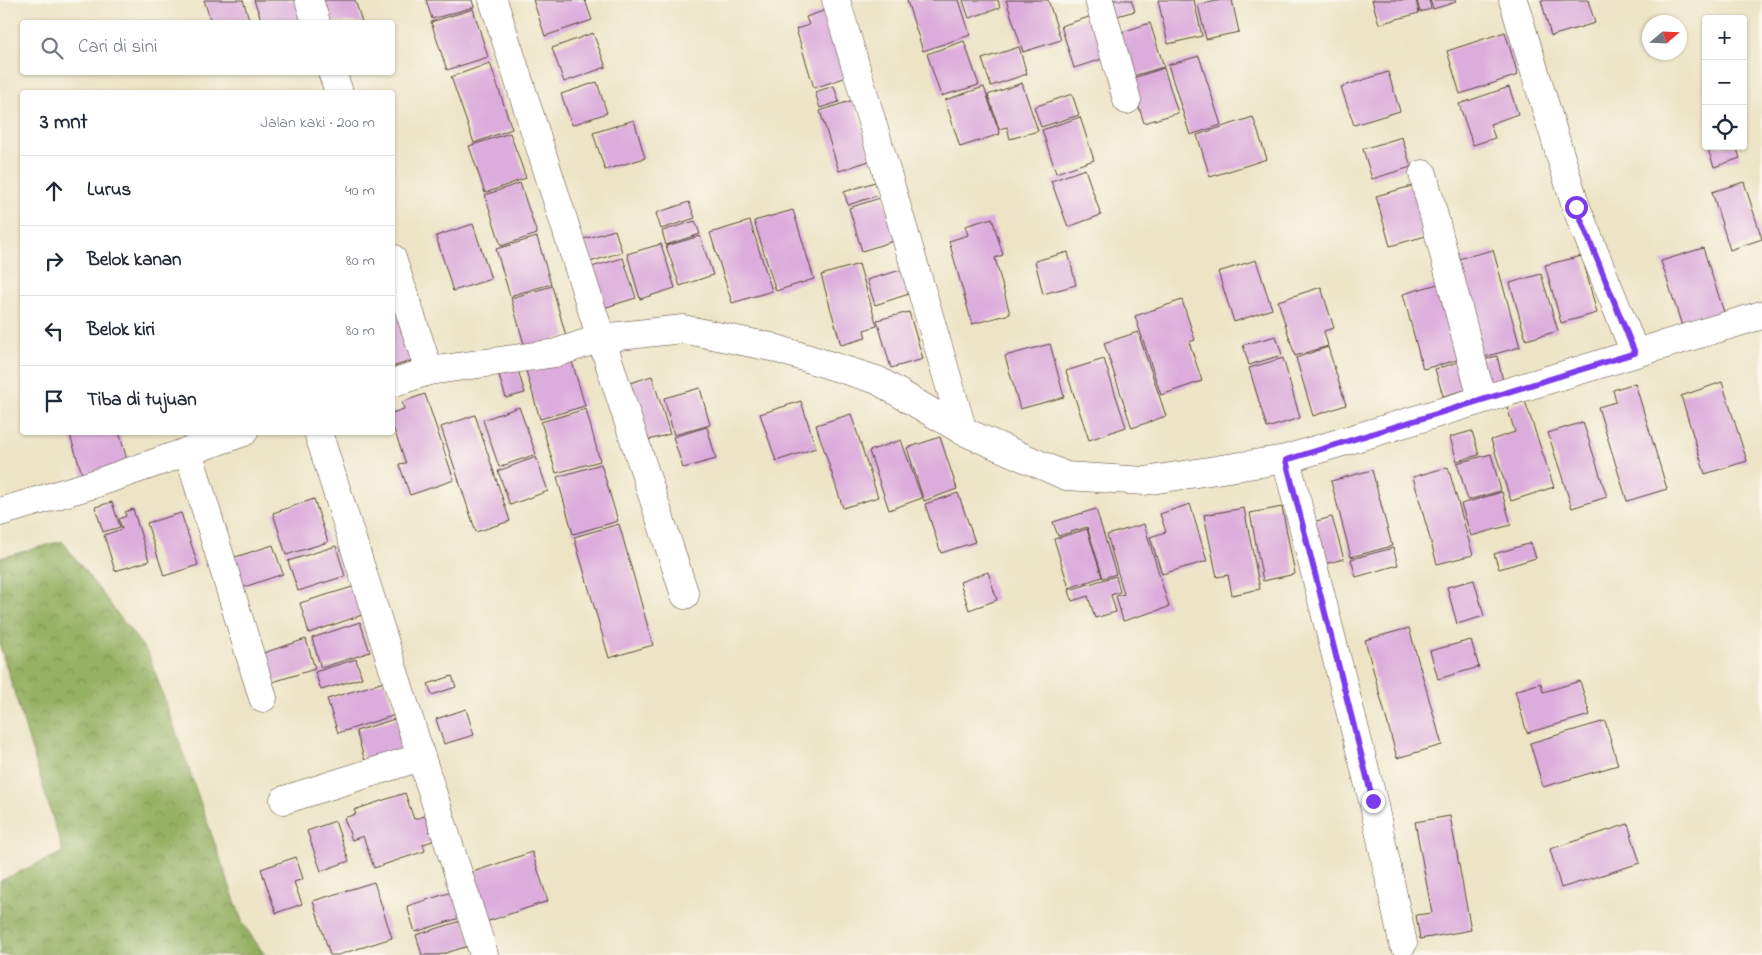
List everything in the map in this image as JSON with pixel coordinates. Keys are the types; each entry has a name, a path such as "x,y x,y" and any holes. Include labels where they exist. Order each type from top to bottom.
{"street":[{"path":"309,0 315,20"},
{"path":"493,0 685,595"},
{"path":"836,0 963,431"},
{"path":"1099,0 1127,100"},
{"path":"1513,0 1576,207 1635,353"},
{"path":"333,75 338,90"},
{"path":"1423,174 1482,399"},
{"path":"395,267 429,371"},
{"path":"395,382 429,371 556,353 601,338 683,329 771,347 876,380 963,431 1066,476 1145,481 1286,460 1762,315"},
{"path":"0,512 94,484 235,435"},
{"path":"319,435 484,955"},
{"path":"188,451 263,698"},
{"path":"1286,460 1373,801 1403,943"},
{"path":"284,800 421,757"}],"green space":[{"path":"62,541 149,655 243,924 265,955 0,955 0,881 63,852 0,646 0,558"}],"building":[{"path":"204,0 243,0 249,20 210,20"},
{"path":"254,0 303,0 309,18 303,20 261,20"},
{"path":"313,0 355,0 361,20 320,20"},
{"path":"426,0 472,0 474,7 432,19"},
{"path":"533,0 585,0 592,20 545,36"},
{"path":"959,0 970,35 923,51 907,1"},
{"path":"963,0 998,0 1000,8 969,18"},
{"path":"1006,0 1048,0 1061,40 1023,52"},
{"path":"1105,0 1131,0 1135,11 1110,18"},
{"path":"1158,0 1194,0 1202,36 1168,44"},
{"path":"1221,0 1232,0 1239,32 1206,39 1198,5"},
{"path":"1372,0 1416,0 1419,13 1379,24"},
{"path":"1417,0 1429,0 1431,9 1420,12"},
{"path":"1430,0 1455,0 1456,2 1433,9"},
{"path":"1541,0 1588,0 1595,23 1551,36"},
{"path":"473,9 488,57 447,70 431,22"},
{"path":"826,10 847,77 814,88 796,29 809,25 806,17"},
{"path":"1092,16 1105,58 1074,68 1061,26"},
{"path":"1150,23 1164,67 1133,76 1119,33"},
{"path":"1505,32 1518,75 1460,94 1447,51"},
{"path":"593,33 606,67 564,82 552,48"},
{"path":"964,41 979,85 941,96 927,54"},
{"path":"1019,47 1027,74 991,86 982,59"},
{"path":"1199,56 1221,125 1190,135 1168,65"},
{"path":"490,63 512,129 474,143 451,77"},
{"path":"1164,68 1178,113 1144,123 1130,79"},
{"path":"1388,72 1400,111 1354,125 1341,87"},
{"path":"597,82 607,113 572,125 561,94"},
{"path":"1022,83 1038,131 1010,139 1007,127 999,129 988,95"},
{"path":"834,86 839,102 820,108 815,92"},
{"path":"984,87 1000,134 960,147 945,100"},
{"path":"1509,87 1518,114 1490,124 1495,138 1473,145 1459,104"},
{"path":"1072,94 1079,115 1041,127 1034,107"},
{"path":"853,100 872,160 839,171 820,111"},
{"path":"1080,117 1094,160 1056,173 1042,130"},
{"path":"1253,117 1267,159 1210,177 1197,135"},
{"path":"634,120 645,158 605,170 593,133"},
{"path":"510,133 526,178 485,193 469,146"},
{"path":"1402,137 1411,167 1372,179 1363,149"},
{"path":"1708,150 1737,150 1740,158 1714,167"},
{"path":"1085,169 1101,215 1068,227 1051,181"},
{"path":"878,181 882,194 848,205 844,192"},
{"path":"1744,182 1762,239 1730,250 1712,192"},
{"path":"520,183 537,234 501,246 485,195"},
{"path":"1419,184 1433,234 1390,246 1376,196"},
{"path":"883,197 897,240 862,251 849,208"},
{"path":"689,202 695,218 661,229 656,213"},
{"path":"793,210 814,279 776,291 754,221"},
{"path":"992,218 1003,255 995,258 1010,314 972,324 949,241 968,235 965,226"},
{"path":"695,221 700,234 666,245 662,231"},
{"path":"750,221 772,291 732,303 710,233"},
{"path":"473,224 491,279 453,291 436,236"},
{"path":"615,230 622,252 587,263 580,240"},
{"path":"700,236 713,275 680,286 666,246"},
{"path":"537,237 551,284 510,296 496,249"},
{"path":"661,244 675,288 640,299 627,254"},
{"path":"1703,248 1724,312 1682,326 1661,261"},
{"path":"1493,250 1520,347 1477,359 1450,261"},
{"path":"1068,252 1076,285 1043,294 1035,261"},
{"path":"1582,256 1597,313 1561,323 1545,265"},
{"path":"623,258 636,298 600,309 588,268"},
{"path":"1256,260 1272,309 1234,322 1218,272"},
{"path":"859,264 877,326 864,330 866,338 841,345 821,275"},
{"path":"904,269 912,293 875,305 867,280"},
{"path":"1541,274 1558,331 1526,340 1510,283"},
{"path":"1445,282 1465,358 1423,369 1403,294"},
{"path":"552,286 566,336 525,348 511,298"},
{"path":"1321,287 1334,328 1324,331 1328,346 1295,356 1278,301"},
{"path":"1182,300 1195,340 1189,342 1202,381 1161,395 1135,316"},
{"path":"400,304 418,359 395,366 395,306"},
{"path":"909,312 923,359 891,368 877,320"},
{"path":"1138,332 1166,416 1132,428 1104,343"},
{"path":"1276,336 1282,355 1249,365 1243,345"},
{"path":"1050,344 1064,397 1020,409 1005,356"},
{"path":"1328,347 1346,405 1313,416 1296,358"},
{"path":"1497,356 1504,385 1485,390 1477,361"},
{"path":"571,358 585,406 540,419 526,371"},
{"path":"1283,358 1300,418 1267,428 1249,368"},
{"path":"1104,359 1126,427 1089,440 1066,371"},
{"path":"1466,360 1473,388 1443,396 1435,369"},
{"path":"516,364 525,393 506,398 497,369"},
{"path":"652,376 670,434 638,443 621,386"},
{"path":"1722,382 1747,461 1705,474 1681,396"},
{"path":"1635,383 1667,489 1627,501 1598,407 1616,402 1613,390"},
{"path":"700,388 710,425 674,435 664,398"},
{"path":"425,394 454,480 410,495 399,464 406,463 395,432 395,412 404,409 402,402"},
{"path":"801,401 816,448 776,461 760,414"},
{"path":"1525,401 1554,487 1511,501 1491,440 1515,432 1507,407"},
{"path":"519,407 536,454 499,467 483,420"},
{"path":"586,409 600,461 556,473 541,422"},
{"path":"851,414 878,497 843,508 816,425"},
{"path":"475,415 510,521 476,532 441,427"},
{"path":"1583,422 1607,497 1572,508 1548,433"},
{"path":"707,427 716,459 683,468 673,437"},
{"path":"1472,431 1479,455 1457,461 1450,437"},
{"path":"70,435 120,435 128,463 83,477"},
{"path":"940,437 957,489 924,501 907,448"},
{"path":"901,440 922,498 889,510 869,451"},
{"path":"1491,454 1501,491 1468,500 1457,463"},
{"path":"536,457 548,491 510,505 498,471"},
{"path":"601,464 618,521 573,534 557,477"},
{"path":"1448,467 1473,555 1437,564 1413,477"},
{"path":"1372,470 1392,546 1351,557 1331,481"},
{"path":"1502,492 1511,525 1471,536 1461,504"},
{"path":"958,493 975,542 941,553 925,504"},
{"path":"314,499 328,542 286,555 273,513"},
{"path":"112,502 120,527 103,532 95,507"},
{"path":"1190,504 1207,561 1162,574 1150,537 1166,532 1160,514"},
{"path":"1282,507 1295,574 1263,581 1250,513"},
{"path":"1244,508 1260,589 1232,595 1228,575 1217,577 1204,515"},
{"path":"133,509 149,561 115,571 104,535 122,529 119,519 126,516 125,512"},
{"path":"1096,509 1116,574 1103,578 1087,527 1058,536 1053,522"},
{"path":"181,513 198,565 164,576 147,523"},
{"path":"1332,517 1344,559 1320,565 1309,523"},
{"path":"619,524 653,645 609,658 574,537"},
{"path":"1144,524 1169,607 1123,621 1116,596 1124,594 1107,535"},
{"path":"1087,529 1102,577 1069,588 1054,539"},
{"path":"1531,543 1536,558 1499,569 1494,554"},
{"path":"273,545 283,574 238,589 229,559"},
{"path":"336,546 345,576 298,591 288,561"},
{"path":"1393,548 1398,565 1356,577 1351,559"},
{"path":"988,572 997,600 969,610 960,582"},
{"path":"1116,576 1120,592 1111,595 1116,612 1095,618 1088,596 1072,601 1069,590"},
{"path":"1474,580 1484,616 1457,624 1447,587"},
{"path":"359,585 368,613 309,633 300,603"},
{"path":"360,622 370,652 321,668 312,638"},
{"path":"1409,628 1442,745 1397,758 1365,640"},
{"path":"306,639 315,669 263,685 254,656"},
{"path":"1471,640 1479,667 1438,679 1430,651"},
{"path":"356,659 362,678 321,690 315,672"},
{"path":"452,676 456,687 432,695 428,684"},
{"path":"1580,681 1590,715 1527,733 1515,691 1541,683 1543,692"},
{"path":"384,682 395,715 338,733 327,699"},
{"path":"466,709 474,735 444,744 436,719"},
{"path":"398,718 407,748 365,761 356,731"},
{"path":"1605,721 1618,765 1543,787 1530,743"},
{"path":"405,793 414,819 425,816 433,841 423,844 425,851 374,868 363,836 352,840 344,818 356,814 354,810"},
{"path":"1450,816 1471,930 1420,939 1416,915 1432,913 1415,822"},
{"path":"335,821 349,861 321,871 307,831"},
{"path":"1628,824 1640,863 1561,888 1550,849"},
{"path":"532,852 548,901 483,923 467,874"},
{"path":"296,857 303,879 294,882 302,904 276,913 261,869"},
{"path":"374,882 392,938 338,955 330,955 313,901"},
{"path":"455,891 463,917 415,932 407,906"},
{"path":"464,920 472,945 439,955 422,955 416,935"}],"route":[{"path":"1373,801 1286,460 1635,353 1576,207"}]}
